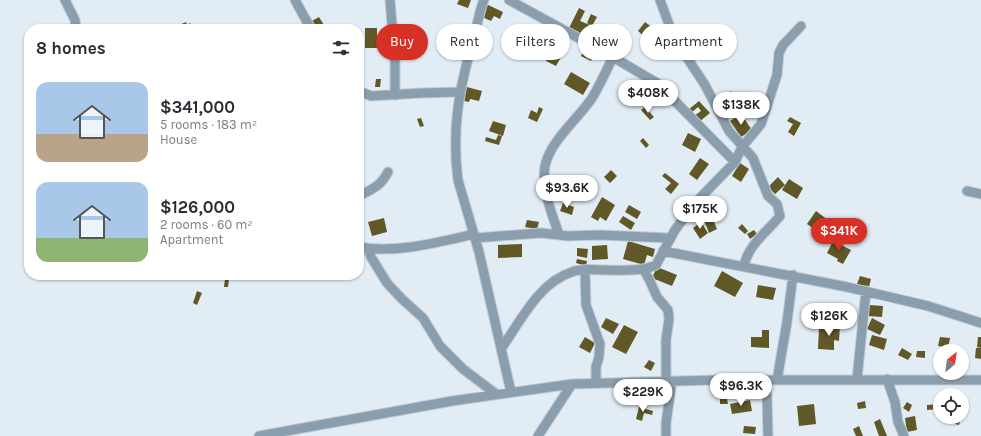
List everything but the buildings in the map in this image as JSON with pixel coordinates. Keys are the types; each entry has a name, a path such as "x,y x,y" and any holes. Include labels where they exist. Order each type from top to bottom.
{"street":[{"path":"65,0 75,24"},
{"path":"295,0 308,24"},
{"path":"390,0 395,95"},
{"path":"484,0 460,92 456,118 456,164 458,180 486,282 511,392"},
{"path":"509,0 578,38"},
{"path":"660,0 674,38 704,85 729,131 753,158 768,196 777,204 780,216 752,246 745,258 744,266"},
{"path":"501,349 538,295 558,277 573,271 643,269 656,265 670,238 695,203 735,162 742,147 761,124 777,75 779,53 783,45 801,26"},
{"path":"559,235 548,200 545,166 550,153 558,140 592,98 611,60"},
{"path":"618,60 657,83 735,162"},
{"path":"364,93 371,96 460,92"},
{"path":"364,194 375,189 384,180 388,172"},
{"path":"967,191 981,194"},
{"path":"364,247 408,247 474,236 541,233 559,235 670,238"},
{"path":"364,248 393,290 424,318 440,346 463,369 496,394"},
{"path":"663,251 866,291 928,306 981,323"},
{"path":"643,269 657,297 668,310 669,318 666,340 669,381 666,436"},
{"path":"585,270 586,305 600,344 599,357 596,367 596,383"},
{"path":"777,380 793,276"},
{"path":"857,379 866,291"},
{"path":"259,436 496,394 572,384 669,381 857,379 981,380"},
{"path":"887,379 895,402 898,422 904,436"},
{"path":"764,380 768,407 768,436"},
{"path":"538,436 572,384"},
{"path":"290,436 304,428"}]}
